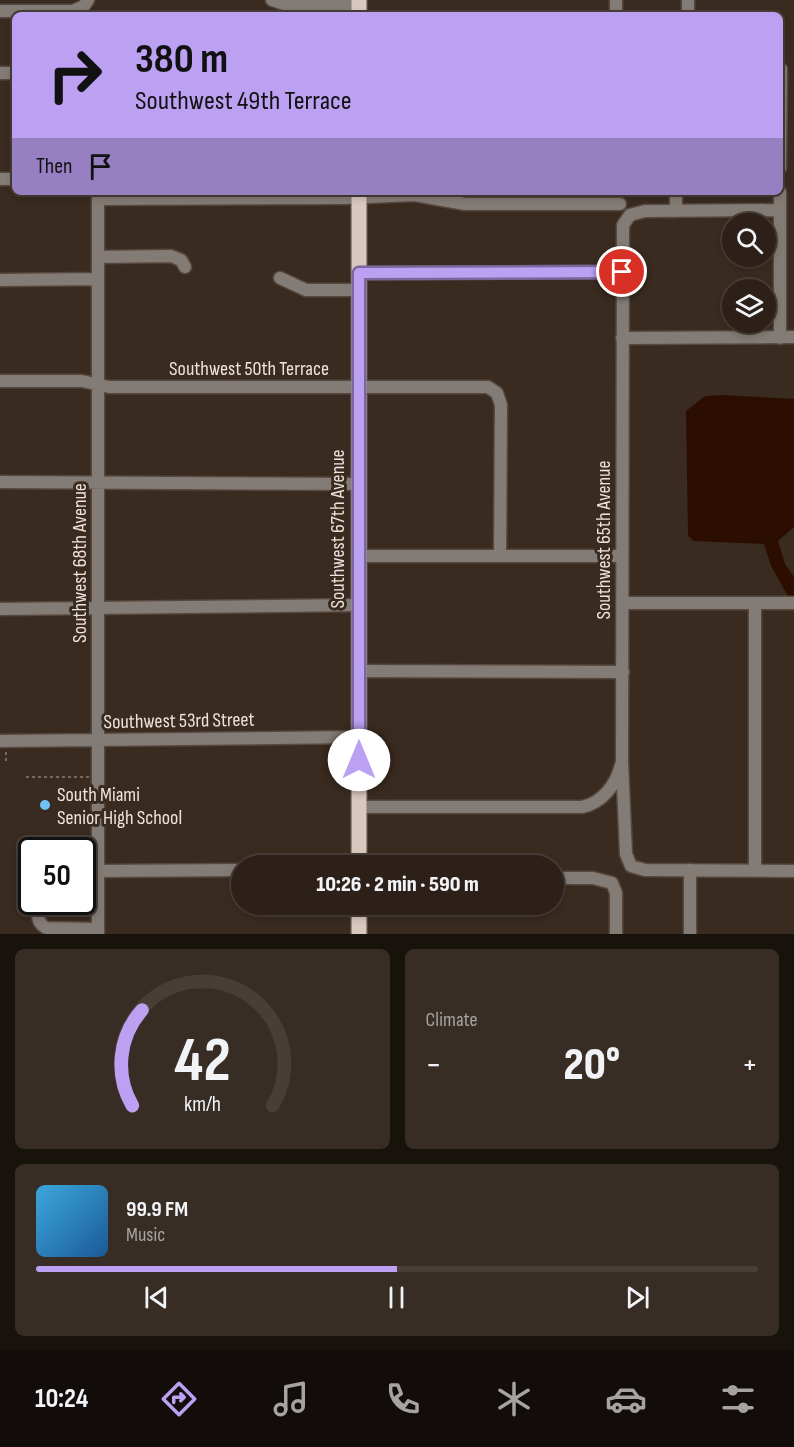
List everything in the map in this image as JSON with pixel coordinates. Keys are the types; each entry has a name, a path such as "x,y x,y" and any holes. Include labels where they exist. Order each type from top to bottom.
{"main road":[{"name":"Southwest 67th Avenue","path":"359,195 359,855"},
{"path":"359,915 359,934"}],"street":[{"path":"0,11 73,11 84,6 88,0"},
{"path":"272,0 290,6 359,7"},
{"name":"Southwest 68th Avenue","path":"98,195 98,932"},
{"path":"421,195 465,204 620,204"},
{"path":"676,195 676,211 780,210"},
{"path":"780,195 780,338"},
{"name":"Southwest 65th Avenue","path":"676,211 641,211 630,215 622,228 622,761 626,858 630,866 645,870 690,870"},
{"path":"98,257 171,256 181,260 185,267"},
{"path":"359,273 622,272"},
{"path":"280,278 295,287 306,290 359,290"},
{"path":"0,280 98,279"},
{"path":"622,338 794,338"},
{"name":"Southwest 50th Terrace","path":"0,381 82,381 109,387 483,386 497,393 501,409 500,556"},
{"path":"0,482 358,484"},
{"path":"358,556 622,556"},
{"path":"622,603 792,603"},
{"path":"755,603 755,871"},
{"path":"0,609 98,606 358,605"},
{"path":"358,671 622,672"},
{"name":"Southwest 53rd Street","path":"3,745 98,740 358,737"},
{"path":"359,807 582,807 603,797 617,777 622,761"},
{"path":"98,871 231,870"},
{"path":"690,934 690,870 794,871"},
{"path":"564,878 593,878 612,884 616,893 616,934"},
{"path":"38,915 40,922 46,928 98,932"}],"path":[{"path":"3,745 6,762"},
{"path":"26,777 90,777"}],"shaded area":[{"path":"705,396 794,399 794,527 778,541 785,564 794,577 794,607 771,566 764,544 694,541 688,536 686,411"}],"place":[{"name":"South Miami Senior High School","path":"45,805"}],"route":[{"path":"359,760 359,273 622,272"}]}
